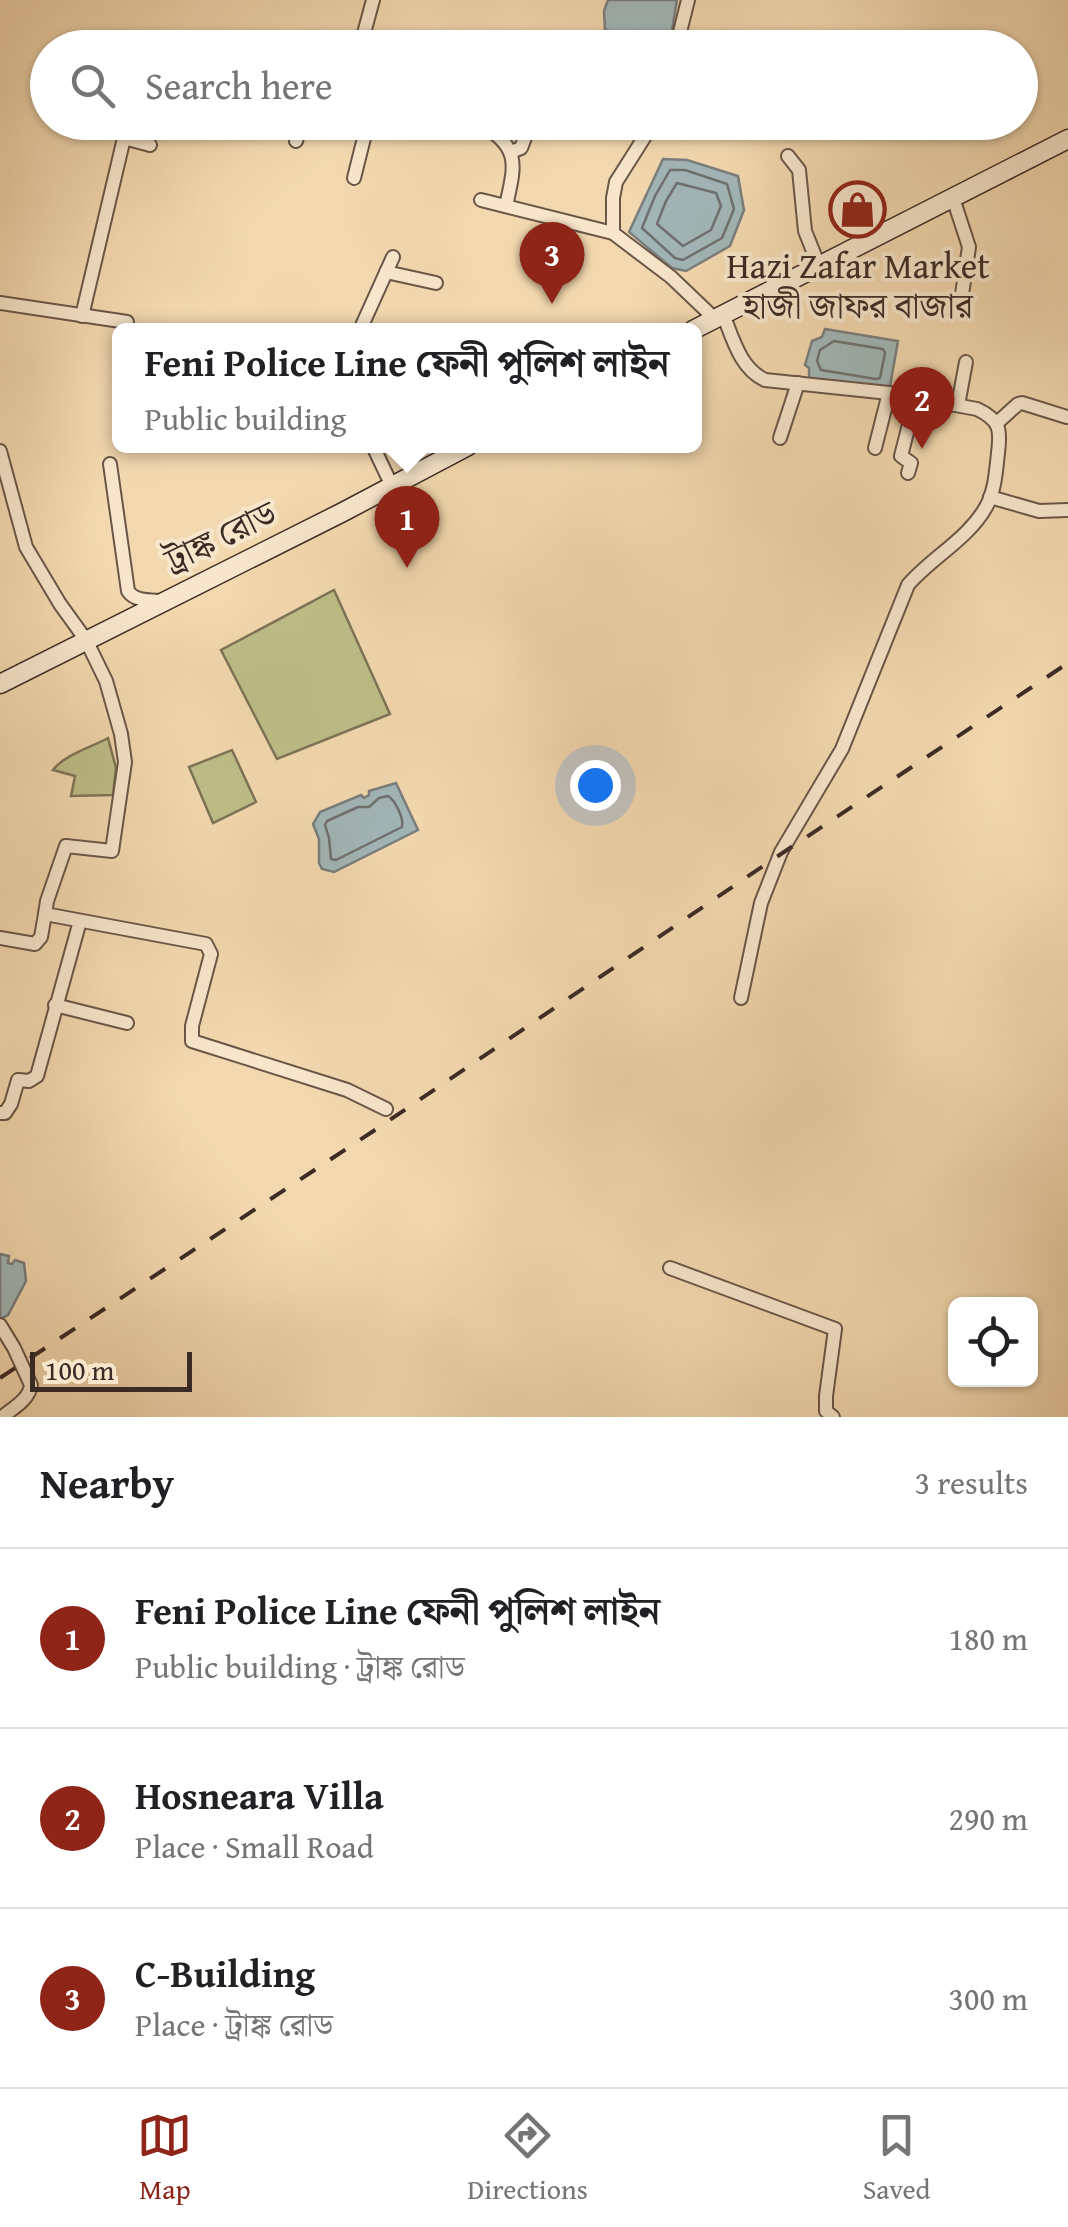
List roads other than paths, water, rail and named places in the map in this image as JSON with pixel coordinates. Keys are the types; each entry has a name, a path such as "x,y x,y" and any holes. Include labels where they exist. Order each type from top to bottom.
{"main road":[{"path":"702,326 1068,139"},
{"name":"ট্রাঙ্ক রোড","path":"0,684 454,453"}],"street":[{"path":"365,30 373,0"},
{"path":"680,30 688,0"},
{"path":"82,316 124,140"},
{"path":"133,140 150,144"},
{"path":"354,178 364,140"},
{"path":"502,140 513,157 506,206"},
{"path":"511,152 521,148 524,140"},
{"path":"613,233 616,182 643,140"},
{"path":"788,156 799,170 805,231 819,266"},
{"path":"953,198 969,247 961,301"},
{"path":"481,200 613,233 719,317 752,374 765,380 922,398 980,410 997,423 1000,440 994,486 986,508 908,586 842,749 780,852 761,903 740,998"},
{"path":"363,323 393,257"},
{"path":"386,272 436,283"},
{"path":"0,303 127,322"},
{"path":"958,405 966,362"},
{"path":"908,473 911,463 901,456 932,379"},
{"path":"780,438 798,382"},
{"path":"875,448 889,393"},
{"path":"980,410 991,396"},
{"path":"997,423 1022,403 1067,417"},
{"path":"0,450 26,547 86,640 106,681 125,762 110,853 66,846 47,901 41,936 35,944 0,938"},
{"path":"376,453 392,484"},
{"path":"110,464 128,591 138,599 164,600"},
{"path":"990,496 1039,511 1068,510"},
{"path":"45,914 206,944 211,954 192,1026 192,1041 347,1090 386,1109"},
{"path":"0,1112 5,1113 11,1104 18,1080 29,1081 37,1076 80,921"},
{"path":"55,1005 127,1023"},
{"path":"670,1268 836,1329 826,1396 826,1411 833,1417"},
{"path":"0,1325 32,1386 24,1399 2,1417"}],"water":[{"path":"608,0 677,0 672,30 605,30"},
{"path":"663,159 687,160 738,176 744,210 730,246 686,271 672,268 629,232"},
{"path":"825,329 898,341 889,392 809,379 809,368 805,365 812,341 822,337"},
{"path":"396,783 418,830 334,872 322,869 313,824 320,812"},
{"path":"0,1254 9,1256 8,1263 24,1263 26,1281 8,1315 0,1319"}],"railway":[{"path":"0,1378 1068,663"}],"place":[{"name":"Hazi Zafar Market হাজী জাফর বাজার","path":"858,209"},
{"name":"C-Building","path":"552,304"},
{"name":"Hosneara Villa","path":"922,449"},
{"name":"Feni Police Line ফেনী পুলিশ লাইন","path":"407,568"}]}
